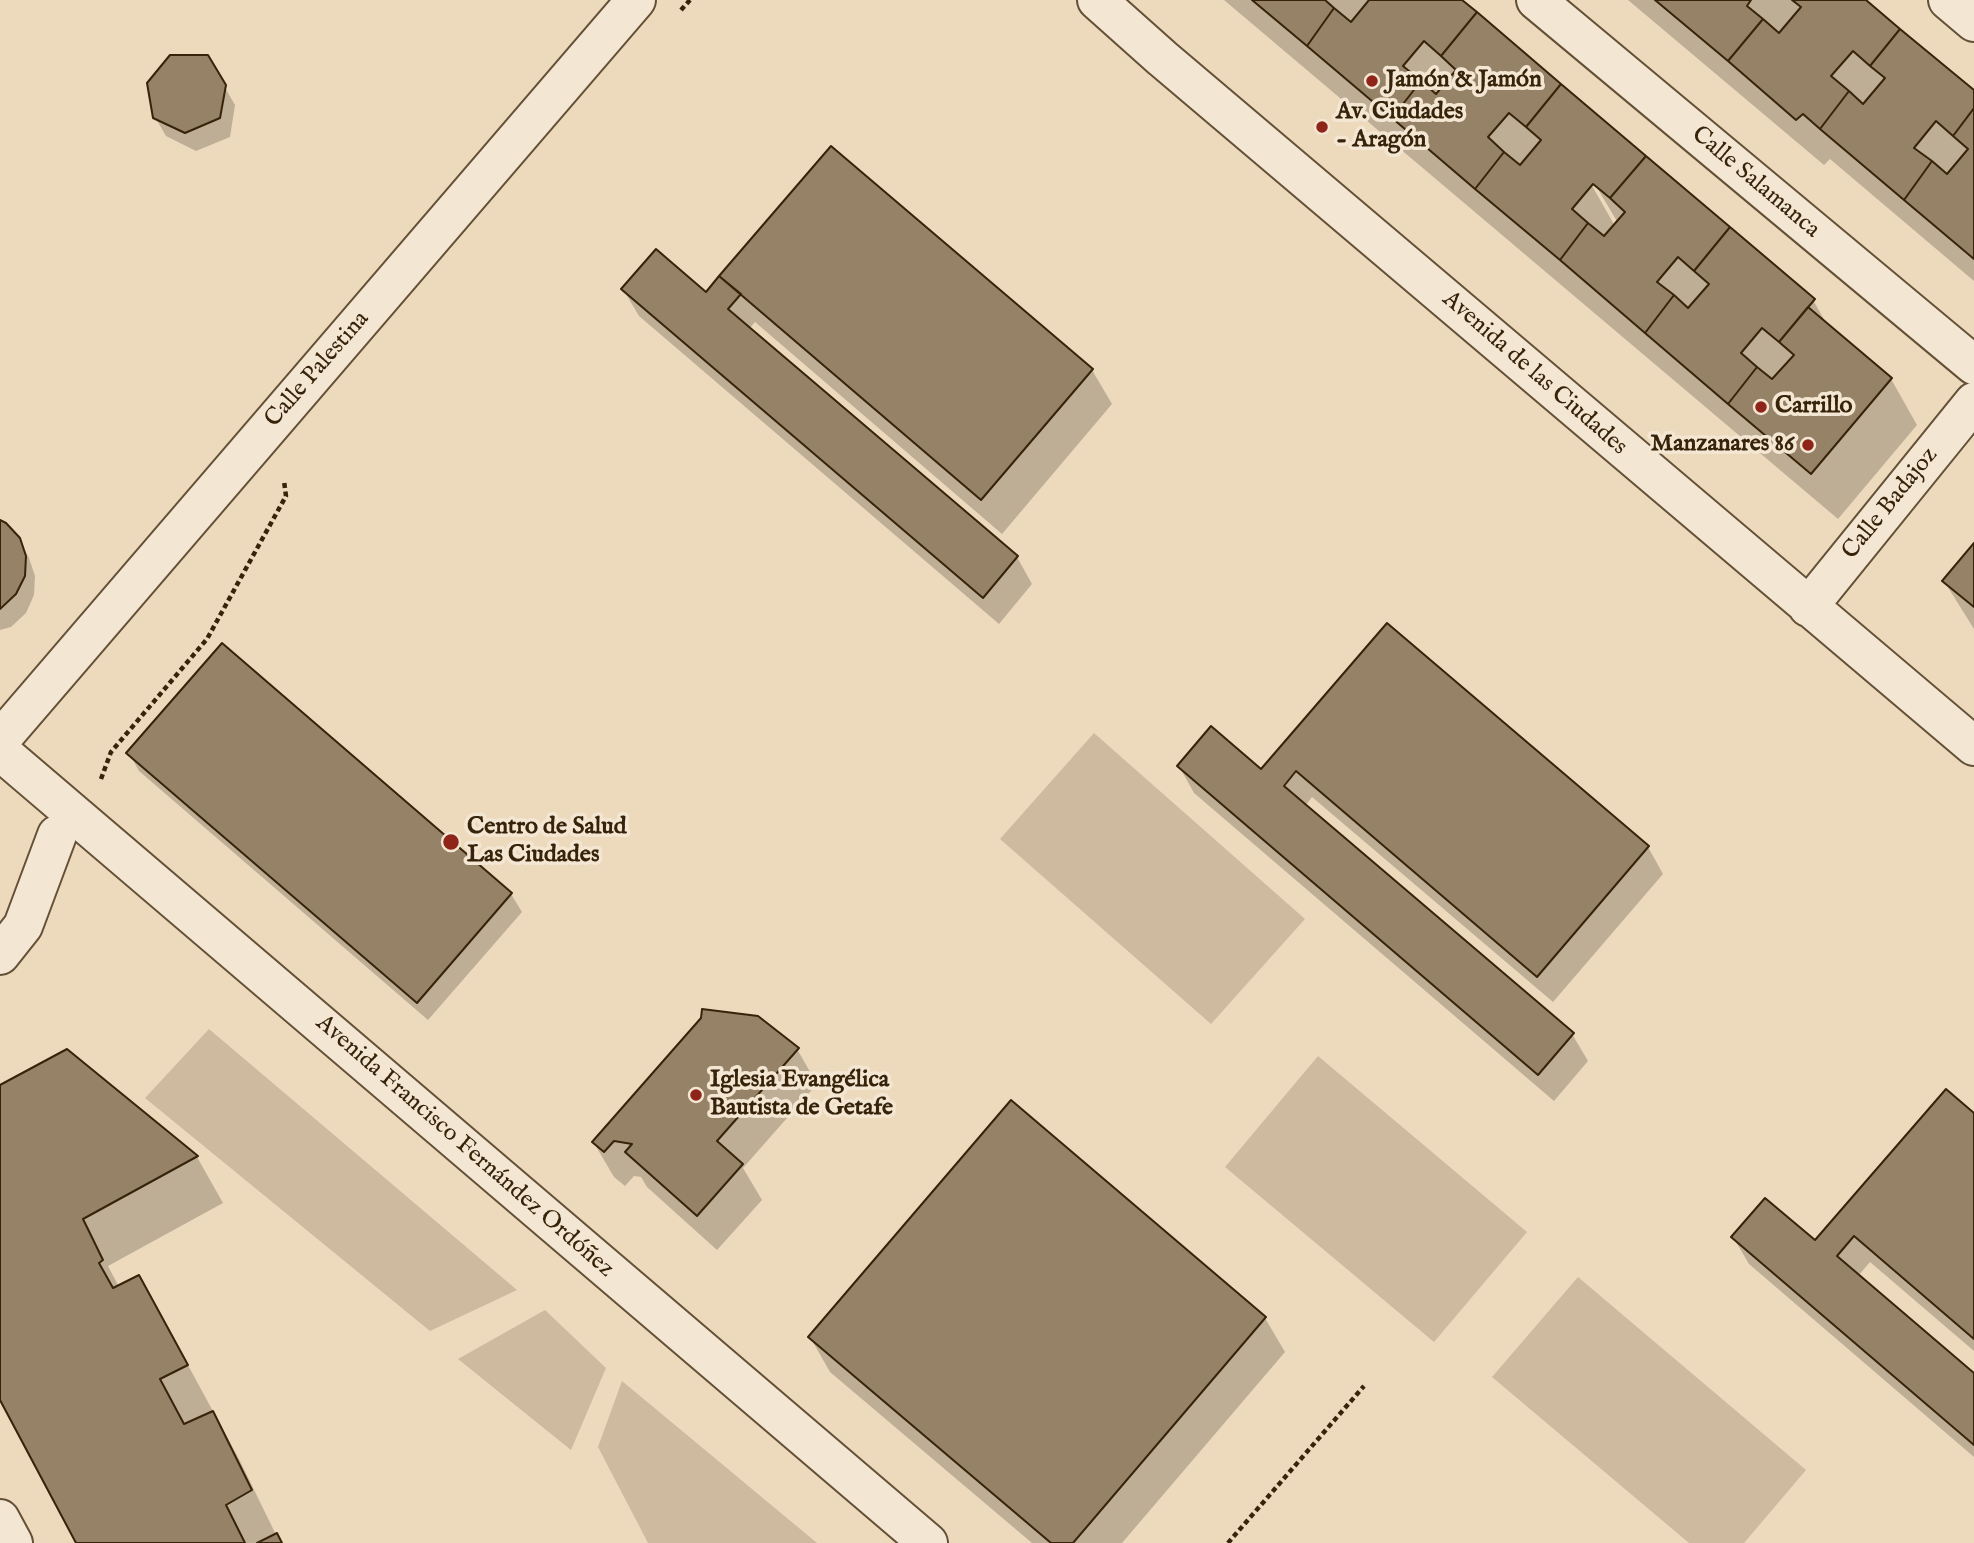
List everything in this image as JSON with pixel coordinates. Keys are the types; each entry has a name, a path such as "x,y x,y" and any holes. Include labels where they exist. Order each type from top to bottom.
{"street":[{"name":"Calle Palestina","path":"0,740 636,0"},
{"name":"Avenida de las Ciudades","path":"1097,0 1974,746"},
{"name":"Calle Salamanca","path":"1536,0 1974,365"},
{"path":"1948,0 1974,22"},
{"name":"Calle Badajoz","path":"1808,607 1974,402"},
{"name":"Avenida Francisco Fernández Ordóñez","path":"0,751 65,824 920,1541"},
{"path":"0,955 23,926 65,824"},
{"path":"0,1519 13,1543"}],"path":[{"path":"681,11 690,0"},
{"path":"65,824 101,779 111,752 207,639 286,496 283,476"},
{"path":"1228,1543 1364,1386"}],"shaded area":[{"path":"1094,733 1305,919 1211,1024 1000,839"},
{"path":"209,1029 517,1290 430,1331 145,1098"},
{"path":"1318,1056 1527,1232 1434,1342 1225,1167"},
{"path":"1578,1277 1806,1470 1744,1543 1689,1543 1492,1377"},
{"path":"545,1310 606,1368 571,1450 458,1359"},
{"path":"622,1381 817,1543 648,1543 598,1447"}],"building":[{"path":"1252,0 1325,0 1334,8 1307,46"},
{"path":"1369,0 1462,0 1477,12 1441,56 1424,41 1403,66 1421,81 1392,118 1307,46 1334,8 1351,22"},
{"path":"1655,0 1751,0 1747,6 1763,19 1728,61"},
{"path":"1792,0 1866,0 1900,29 1870,66 1853,51 1831,76 1849,91 1820,129 1803,114 1796,120 1728,61 1763,19 1779,33 1801,7"},
{"path":"1477,12 1561,84 1526,127 1509,113 1488,137 1504,152 1475,189 1392,118 1421,81 1436,94 1456,70 1441,56"},
{"path":"1900,29 1974,90 1974,108 1953,136 1936,121 1914,148 1932,161 1904,200 1820,129 1849,91 1863,104 1885,78 1870,66"},
{"path":"170,55 208,55 226,85 220,118 185,133 153,118 147,83"},
{"path":"1561,84 1646,156 1610,198 1593,184 1572,209 1588,223 1560,260 1475,189 1504,152 1520,165 1541,140 1526,127"},
{"path":"1974,108 1974,259 1904,200 1932,161 1947,174 1968,149 1953,136"},
{"path":"831,146 1093,369 981,500 719,276"},
{"path":"1646,156 1730,227 1694,271 1678,257 1657,282 1674,295 1645,333 1560,260 1588,223 1604,236 1625,212 1610,198"},
{"path":"1730,227 1815,299 1779,342 1762,328 1741,353 1757,367 1728,404 1645,333 1674,295 1688,308 1709,284 1694,271"},
{"path":"656,249 706,292 719,276 741,294 728,309 1018,556 983,598 621,289"},
{"path":"1808,307 1892,378 1811,474 1728,404 1757,367 1772,379 1794,355 1779,342"},
{"path":"0,520 20,538 26,556 25,576 16,594 0,609"},
{"path":"1974,543 1974,607 1942,581"},
{"path":"1387,623 1649,846 1537,977 1296,771 1284,786 1574,1033 1538,1075 1177,766 1211,726 1261,769"},
{"path":"222,643 512,893 417,1003 126,753"},
{"name":"Iglesia Evangélica Bautista de Getafe","path":"702,1009 758,1016 799,1048 717,1141 743,1164 697,1216 625,1152 632,1144 614,1141 604,1152 592,1142 701,1018"},
{"path":"67,1049 198,1156 83,1219 103,1260 99,1263 113,1288 139,1275 188,1365 160,1379 184,1424 213,1411 252,1490 226,1505 245,1543 76,1543 0,1400 0,1085"},
{"path":"1946,1089 1974,1113 1974,1339 1854,1236 1837,1256 1974,1373 1974,1445 1731,1237 1765,1198 1815,1240"},
{"path":"1011,1100 1266,1317 1073,1543 1051,1543 808,1337"},
{"path":"277,1533 282,1543 257,1543"}],"place":[{"name":"Jamón & Jamón","path":"1372,81"},
{"name":"Av. Ciudades - Aragón","path":"1322,127"},
{"name":"Carrillo","path":"1761,407"},
{"name":"Manzanares 86","path":"1808,445"},
{"name":"Centro de Salud Las Ciudades","path":"451,842"},
{"name":"Iglesia Evangélica Bautista de Getafe","path":"696,1095"}]}
